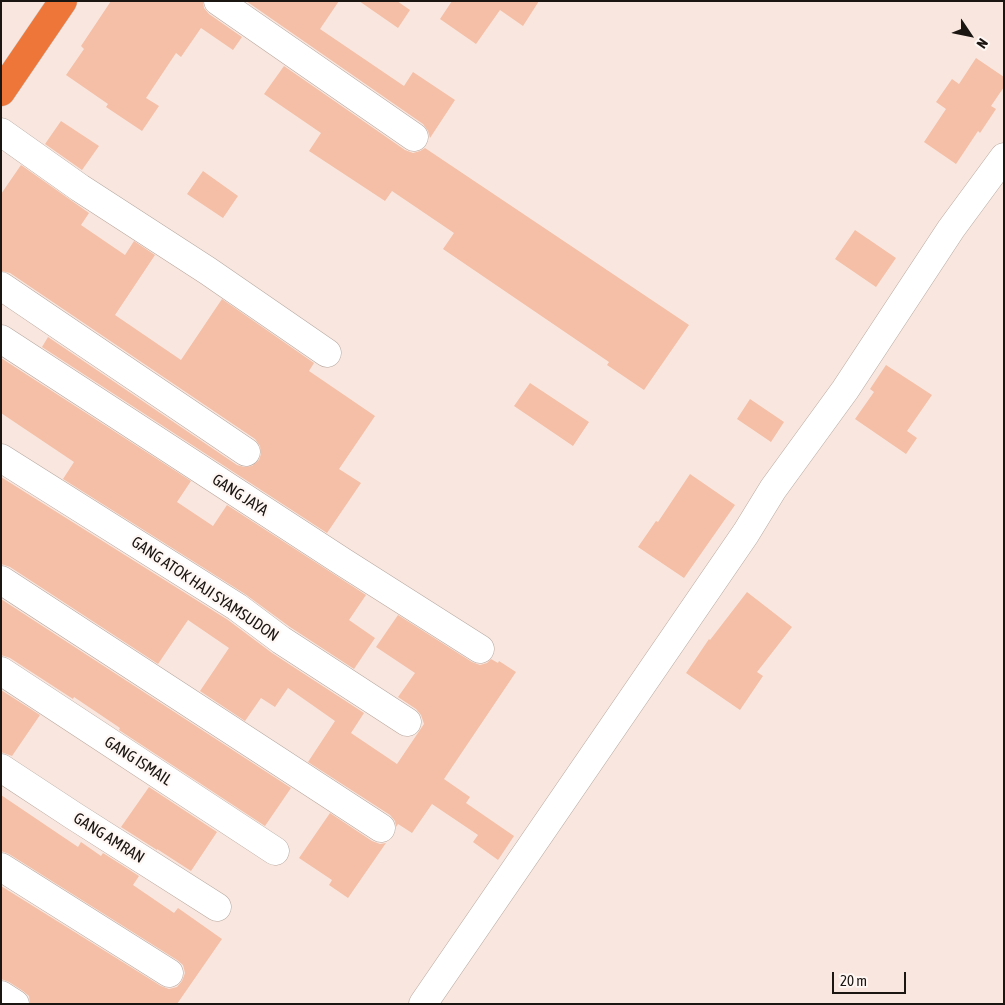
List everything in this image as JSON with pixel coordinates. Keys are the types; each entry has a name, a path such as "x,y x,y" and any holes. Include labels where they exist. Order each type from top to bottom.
{"highway":[{"path":"4,81 63,1"}],"street":[{"path":"218,1 414,138"},
{"path":"1,132 80,188 208,271 327,353"},
{"path":"423,1004 740,542 773,489 846,390 951,229 1004,157"},
{"path":"1,286 246,452"},
{"name":"GANG JAYA","path":"1,339 480,649"},
{"name":"GANG ATOK HAJI SYAMSUDON","path":"1,458 237,607 281,640 408,722"},
{"path":"1,580 381,828"},
{"name":"GANG ISMAIL","path":"1,671 276,851"},
{"name":"GANG AMRAN","path":"1,768 217,907"},
{"path":"1,867 82,920 169,973"},
{"path":"1,995 15,1004"}],"building":[{"path":"111,1 203,1 204,8 209,14 242,37 233,50 201,28 181,57 176,53 146,98 159,106 142,131 106,107 108,104 66,75 84,49 81,46"},
{"path":"246,1 339,1 320,29 404,86 413,72 455,100 430,138 423,124"},
{"path":"359,1 397,1 410,10 398,28"},
{"path":"452,1 539,1 523,26 500,10 476,44 440,19"},
{"path":"976,58 1004,77 1004,87 991,106 996,109 980,133 978,131 956,164 924,142 946,109 936,102 952,79 959,84"},
{"path":"284,66 405,150 413,153 425,148 689,325 644,390 607,365 609,362 443,249 454,233 392,191 385,201 309,151 321,133 264,94"},
{"path":"61,121 99,146 82,170 45,144"},
{"path":"21,165 89,213 81,225 125,255 134,241 155,255 115,315 181,360 222,299 314,363 309,371 375,416 339,469 361,483 327,533 42,347 48,337 237,465 244,467 252,466 259,460 261,454 260,446 255,439 10,273 1,271 1,194"},
{"path":"203,171 238,196 223,218 187,194"},
{"path":"855,230 896,258 876,287 835,259"},
{"path":"1,358 191,481 177,502 213,526 227,505 366,595 349,620 375,638 354,669 290,627 245,594 63,479 74,462 1,413"},
{"path":"886,365 932,395 907,431 917,438 906,454 855,419 874,392 870,389"},
{"path":"530,383 589,422 573,446 514,406"},
{"path":"750,399 784,422 771,442 737,419"},
{"path":"690,474 735,505 684,578 638,547 656,521 658,522"},
{"path":"1,477 228,620 272,653 364,713 351,733 397,764 424,724 421,715 416,709 398,697 415,673 376,647 398,615 472,662 480,665 487,663 491,659 498,663 499,661 516,672 444,779 470,797 466,803 514,836 498,860 473,842 478,835 432,804 412,833 398,824 396,827 395,821 390,815 308,762 335,721 288,688 275,707 261,698 245,721 200,691 229,648 188,620 158,664 10,567 1,564"},
{"path":"747,592 792,627 757,672 763,676 740,710 686,673 709,639"},
{"path":"1,599 291,788 265,826 119,730 120,728 74,697 73,699 10,658 1,655"},
{"path":"1,690 40,715 12,756 1,752"},
{"path":"149,787 217,832 191,871 121,827"},
{"path":"1,795 78,847 81,842 101,856 103,853 139,876 133,885 174,913 178,908 222,939 177,1004 30,1004 29,996 9,982 1,979 1,886 161,986 169,989 177,987 185,973 183,965 177,960 9,854 1,851"},
{"path":"330,813 372,841 380,844 386,843 348,898 329,885 332,880 299,858"}]}
